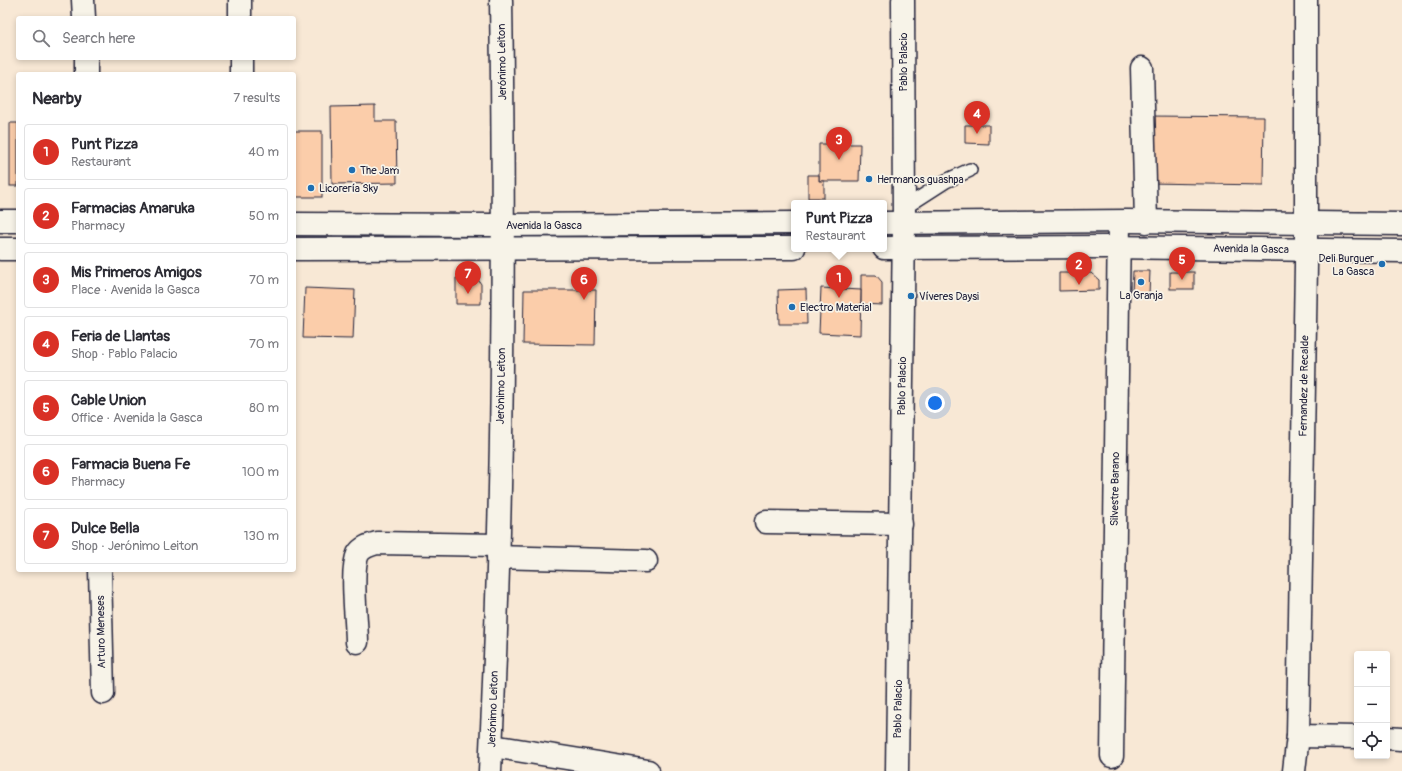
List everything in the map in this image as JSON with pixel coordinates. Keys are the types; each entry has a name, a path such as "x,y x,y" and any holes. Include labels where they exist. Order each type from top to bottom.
{"street":[{"path":"83,0 84,16"},
{"path":"240,0 240,16"},
{"name":"Jerónimo Leiton","path":"490,771 498,551 504,225 501,0"},
{"name":"Pablo Palacio","path":"897,771 901,524 894,248 897,218 903,0"},
{"name":"Fernandez de Recalde","path":"1294,771 1298,736 1306,250 1306,0"},
{"path":"86,60 86,72"},
{"path":"241,60 241,72"},
{"path":"1142,68 1146,222"},
{"path":"897,218 1119,222 1402,224"},
{"path":"0,221 16,221"},
{"name":"Silvestre Barano","path":"1112,756 1119,222"},
{"name":"Avenida la Gasca","path":"296,224 791,224"},
{"path":"696,224 697,248"},
{"name":"Avenida la Gasca","path":"894,248 1118,247 1402,251"},
{"path":"296,249 791,248"},
{"path":"0,249 16,249"},
{"path":"766,522 901,524"},
{"path":"357,642 355,568 359,553 365,547 377,543 646,561"},
{"name":"Arturo Meneses","path":"100,572 103,693"},
{"path":"1298,736 1354,738"},
{"path":"492,746 648,771"}],"lane":[{"path":"897,218 946,181 970,170"}],"building":[{"path":"375,106 375,121 396,121 397,183 332,184 331,107"},
{"path":"1150,116 1264,117 1263,185 1148,183"},
{"path":"10,123 16,123 16,186 10,186"},
{"path":"965,125 989,125 989,144 965,143"},
{"path":"296,131 322,131 322,197 296,197"},
{"path":"819,144 860,144 859,181 819,181"},
{"path":"808,175 819,175 819,181 824,181 824,198 808,198"},
{"name":"La Granja","path":"1133,271 1150,271 1149,294 1132,294"},
{"path":"1170,272 1194,272 1194,289 1170,289"},
{"path":"1059,273 1091,273 1099,280 1099,290 1059,291"},
{"path":"861,275 876,275 882,282 882,305 861,304"},
{"path":"456,278 477,278 481,284 481,304 456,304"},
{"path":"305,288 355,290 353,339 303,338"},
{"path":"821,288 861,290 860,335 819,333"},
{"name":"Electro Material","path":"806,289 807,324 779,324 778,290"},
{"path":"524,290 596,290 595,345 523,344"}],"place":[{"name":"Feria de Llantas","path":"977,134"},
{"name":"Mis Primeros Amigos","path":"839,160"},
{"name":"The Jam","path":"352,170"},
{"name":"Hermanos guashpa","path":"869,179"},
{"name":"Licorería Sky","path":"311,188"},
{"name":"Deli Burguer La Gasca","path":"1382,264"},
{"name":"Cable Union","path":"1182,280"},
{"name":"La Granja","path":"1141,282"},
{"name":"Farmacias Amaruka","path":"1079,285"},
{"name":"Dulce Bella","path":"468,294"},
{"name":"Víveres Daysi","path":"911,296"},
{"name":"Punt Pizza","path":"839,298"},
{"name":"Farmacia Buena Fe","path":"584,300"},
{"name":"Electro Material","path":"792,307"}]}
